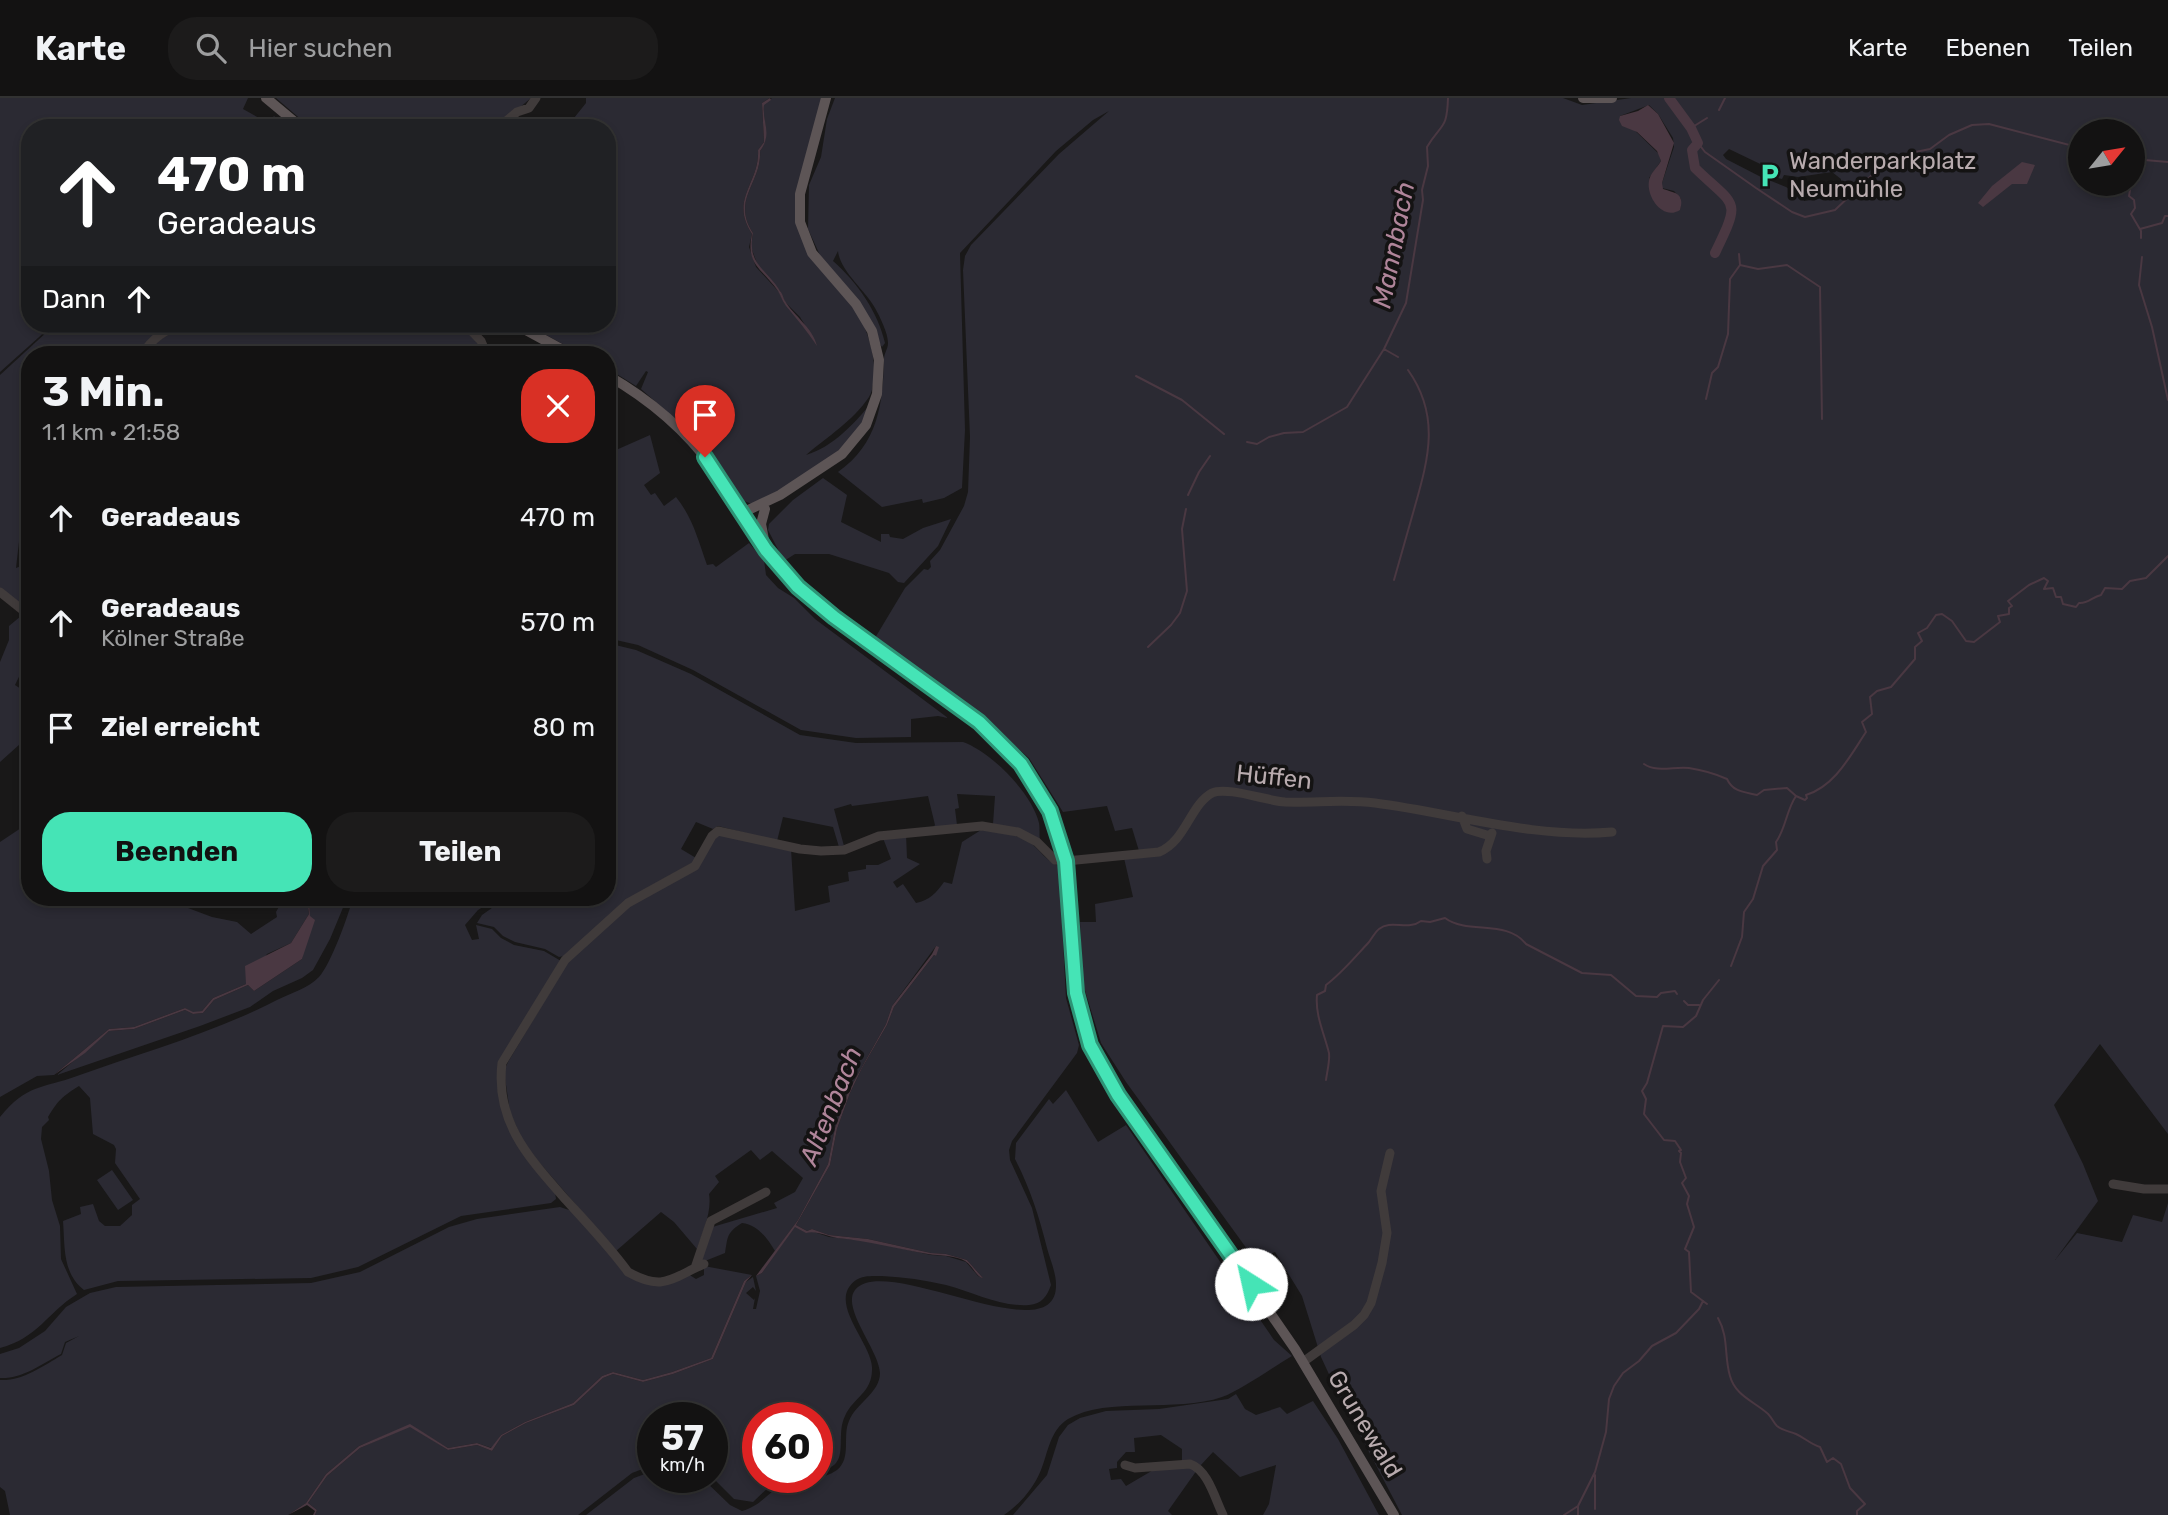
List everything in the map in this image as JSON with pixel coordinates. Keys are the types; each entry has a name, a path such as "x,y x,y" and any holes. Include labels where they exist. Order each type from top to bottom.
{"main road":[{"path":"267,98 292,119"},
{"path":"745,516 828,464 852,444 870,415 878,384 877,352 867,322 856,304 812,253 800,222 801,191 826,98"},
{"path":"1583,98 1612,98"},
{"path":"532,333 555,346"},
{"name":"Grunewald","path":"616,381 647,400 684,433 715,470 766,550 789,578 818,604 979,722 1021,764 1050,811 1066,861 1076,993 1090,1045 1103,1071 1299,1355 1394,1515"},
{"path":"745,516 765,509 780,495"},
{"path":"765,509 761,524 766,550"}],"street":[{"path":"508,119 517,111 529,108 536,98"},
{"path":"148,346 162,333"},
{"path":"0,592 21,610"},
{"name":"Hüffen","path":"1066,861 1167,849 1206,799 1212,793 1223,791 1283,802 1371,802 1462,816 1496,825 1591,834 1612,832"},
{"name":"Hüffen","path":"1462,816 1467,829 1490,836"},
{"path":"1487,859 1486,851 1496,825"},
{"path":"766,1192 710,1221 699,1266 667,1282 642,1280 628,1272 517,1140 503,1096 500,1076 502,1063 565,960 628,903 695,866 712,836 718,831 811,851 844,850 879,835 982,826 1028,836 1044,843 1055,860 1066,861"},
{"path":"1299,1355 1354,1325 1371,1303 1387,1233 1381,1191 1390,1153"},
{"path":"2113,1184 2144,1189 2168,1189"},
{"path":"1125,1465 1135,1468 1190,1464 1196,1466 1203,1474 1223,1515"}],"shaded area":[{"path":"0,98 248,98 243,109 261,119 21,119 21,333 44,333 29,346 21,346 21,353 0,372"},
{"path":"276,98 531,98 506,119 300,119"},
{"path":"586,98 770,98 762,103 764,142 758,150 755,172 744,201 746,222 752,234 749,247 756,267 779,292 784,303 799,318 817,345 800,317 758,266 751,247 753,233 745,210 757,173 766,134 764,104 772,98 823,98 798,226 860,316 873,356 874,377 873,387 862,406 806,455 834,441 872,402 849,443 795,482 752,504 744,501 711,450 641,389 648,372 646,371 636,386 616,374 616,346 566,346 543,333 616,333 616,119 573,119 586,103"},
{"path":"770,98 764,105 766,139 746,201 747,221 753,233 755,259 775,283 789,307 812,333 817,346 757,266 751,253 752,234 746,222 744,201 755,172 758,150 764,142 762,103"},
{"path":"835,98 1563,98 1582,105 1631,98 2168,98 2168,1134 2100,1044 2054,1105 2098,1201 2055,1260 2077,1233 2122,1242 2133,1215 2162,1222 2168,1203 2168,1515 1402,1515 1321,1357 1302,1296 1275,1252 1255,1260 1126,1082 1101,1043 1083,984 1080,922 1096,922 1095,904 1133,897 1124,858 1139,851 1132,828 1115,831 1107,806 1063,812 1029,758 962,700 875,638 905,588 924,569 931,567 930,561 940,550 964,506 968,492 970,437 963,270 965,256 971,245 1059,154 1109,111 1093,120 1056,151 960,253 965,430 962,488 944,498 923,503 922,499 882,507 838,472 862,449 876,422 888,343 875,308 843,266 838,251 833,261 850,278 872,309 882,331 885,343 882,347 824,264 808,229 809,185 821,157 827,119","holes":["1649,105 1673,138 1674,147 1662,188 1674,191 1681,199 1680,210 1649,178 1661,161 1659,154 1620,116","1729,149 1779,173 1778,178 1782,179 1784,175 1798,177 1832,172 1841,179 1841,185 1830,193 1831,197 1804,201 1803,197 1786,187 1726,159 1723,155"]},
{"path":"1648,105 1658,114 1674,143 1662,183 1663,189 1680,197 1680,210 1674,213 1662,210 1650,194 1650,178 1661,161 1657,151 1637,132 1622,126 1619,120 1620,116"},
{"path":"2022,162 2035,165 2027,184 2012,184 1983,207 1978,203 1992,186"},
{"path":"46,333 157,333 143,346 32,346"},
{"path":"172,333 469,333 479,346 154,346"},
{"path":"21,356 21,524 16,568 21,566 21,606 0,588 0,375"},
{"path":"650,435 660,473 644,485 651,495 655,493 664,506 676,497 691,521 707,565 713,564 716,567 749,543 764,560 766,575 778,588 794,598 815,619 948,718 938,716 911,719 911,737 856,738 801,730 693,670 638,645 616,640 616,450"},
{"path":"823,478 847,495 841,522 881,542 881,534 903,539 923,528 951,519 938,546 904,583 898,582 889,573 829,554 795,554 784,561 768,530 769,524 793,500"},
{"path":"21,616 21,673 15,685 21,689 21,743 0,762 0,662 9,640 9,626"},
{"path":"616,645 636,650 691,674 800,735 856,743 963,742 986,755 1009,775 1028,799 1039,823 1040,840 993,824 995,796 957,794 957,825 933,828 935,825 928,796 851,804 834,809 844,846 839,847 833,827 783,817 777,841 718,826 713,829 696,822 681,849 696,858 692,863 647,888 564,956 559,957 545,949 515,942 494,927 477,923 482,915 495,906 616,906"},
{"path":"21,828 21,906 183,906 212,917 237,922 251,934 277,917 279,906 308,906 309,914 291,943 267,954 246,984 213,998 202,1011 193,1013 185,1008 134,1027 109,1029 54,1075 37,1076 0,1097 0,842"},
{"path":"981,830 1006,833 1024,839 1059,866 1066,998 1079,1045 1077,1053 1012,1141 1009,1150 1010,1160 1032,1208 1051,1285 1043,1299 1034,1304 1018,1305 922,1280 876,1276 856,1280 848,1289 848,1310 872,1367 866,1389 845,1416 841,1429 839,1458 833,1465 833,1402 742,1402 742,1493 762,1493 753,1502 734,1499 728,1493 728,1402 637,1402 637,1471 578,1515 315,1515 317,1510 308,1503 327,1476 360,1448 410,1426 448,1450 477,1445 492,1451 502,1436 526,1423 574,1405 603,1378 613,1374 643,1382 713,1359 746,1282 753,1277 756,1291 753,1287 746,1293 754,1300 755,1298 753,1309 756,1309 760,1291 756,1276 762,1273 795,1226 805,1232 811,1231 829,1237 867,1241 946,1256 966,1262 983,1278 967,1260 946,1254 868,1239 829,1235 812,1229 807,1231 796,1225 830,1165 837,1129 862,1068 887,1025 894,1007 934,955 936,956 936,946 892,1006 886,1024 848,1092 835,1128 828,1164 798,1220 775,1251 757,1229 742,1223 729,1236 725,1253 700,1263 709,1228 777,1208 774,1203 795,1192 803,1178 772,1151 760,1160 751,1150 715,1176 719,1182 709,1194 708,1214 697,1249 674,1222 661,1212 616,1251 532,1154 521,1137 510,1112 504,1071 569,960 629,906 688,874 718,835 791,849 795,911 830,902 828,886 849,881 848,872 866,869 866,865 878,865 891,859 883,838 906,834 907,858 920,864 893,882 897,888 903,884 916,903 925,900 944,882 952,884 962,842"},
{"path":"308,906 310,916 315,920 302,959 254,991 248,985 214,1000 203,1013 193,1014 185,1010 134,1029 109,1031 85,1053 54,1075 109,1029 134,1027 185,1008 193,1012 202,1011 213,998 246,984 245,966 291,943 309,914"},
{"path":"309,906 344,906 313,970 302,978 273,991 250,1007 57,1075 109,1031 134,1029 185,1010 193,1014 203,1013 214,1000 248,985 254,991 302,959"},
{"path":"350,906 484,906 465,925 472,940 479,939 476,925 492,929 514,945 544,951 561,961 502,1059 498,1076 499,1094 513,1129 555,1192 556,1199 551,1203 461,1216 358,1267 311,1278 118,1281 84,1290 68,1267 63,1221 81,1214 80,1207 93,1204 99,1221 105,1226 120,1226 132,1215 132,1205 140,1199 115,1163 114,1145 93,1134 90,1098 79,1086 55,1106 48,1117 49,1120 42,1127 41,1139 49,1171 52,1200 60,1226 61,1259 77,1294 33,1332 0,1348 0,1117 18,1099 35,1089 203,1032 300,990 324,971"},
{"path":"936,946 939,947 936,956 934,955 894,1007 887,1025 862,1068 837,1129 830,1165 796,1225 807,1231 812,1229 829,1235 868,1239 946,1254 967,1260 983,1278 978,1276 968,1263 957,1258 806,1233 795,1227 762,1273 756,1276 798,1220 828,1164 835,1128 848,1092 886,1024 892,1006"},
{"path":"1066,1090 1098,1142 1126,1125 1274,1340 1292,1356 1222,1397 1184,1404 1102,1408 1068,1419 1053,1435 1041,1470 1030,1489 1004,1515 586,1515 637,1477 637,1493 718,1493 730,1505 742,1511 756,1505 771,1493 833,1493 833,1472 842,1465 846,1453 849,1421 879,1380 878,1364 856,1318 852,1298 855,1290 872,1282 899,1283 1001,1308 1030,1310 1049,1303 1056,1284 1055,1275 1034,1202 1015,1159 1016,1143 1049,1099 1053,1104"},
{"path":"112,1170 133,1200 118,1210 97,1180"},
{"path":"560,1207 572,1211 640,1281 688,1274 696,1279 704,1275 704,1266 752,1275 744,1281 711,1358 643,1380 613,1372 602,1376 573,1403 525,1422 501,1435 492,1448 477,1443 448,1448 410,1425 359,1446 326,1474 306,1503 288,1515 10,1515 5,1491 0,1487 0,1380 17,1378 40,1368 62,1355 66,1343 79,1336 65,1342 61,1354 32,1370 8,1378 0,1378 0,1354 19,1348 45,1331 66,1307 90,1293 116,1287 311,1283 360,1272 449,1227 477,1219"},
{"path":"752,1275 746,1282 713,1359 643,1382 613,1374 603,1378 574,1405 526,1423 502,1436 492,1451 477,1445 448,1450 410,1427 360,1448 327,1476 308,1503 317,1510 315,1515 315,1511 307,1505 288,1515 306,1503 326,1474 359,1446 410,1424 448,1448 477,1443 491,1448 501,1435 525,1422 573,1403 602,1376 613,1372 643,1380 711,1358 744,1281"},
{"path":"1236,1394 1245,1409 1256,1415 1280,1407 1287,1414 1313,1401 1338,1439 1379,1515 1263,1515 1269,1504 1276,1465 1240,1477 1213,1452 1200,1466 1182,1463 1182,1449 1161,1435 1134,1438 1135,1452 1126,1452 1117,1462 1117,1468 1109,1469 1111,1480 1121,1479 1126,1486 1155,1469 1187,1467 1197,1470 1168,1511 1172,1515 1013,1515 1047,1475 1059,1437 1068,1425 1080,1418 1106,1411 1159,1409 1228,1399"}],"waterway":[{"name":"Mannbach","path":"1247,442 1257,444 1284,433 1303,432 1347,407 1384,349 1406,303 1423,200 1422,190 1428,166 1427,147 1445,122 1448,98"},
{"path":"1669,98 1691,128 1698,143 1692,150 1695,168 1730,204 1729,222 1715,253"},
{"path":"1719,110 1725,98"},
{"path":"1691,128 1707,118"},
{"path":"1698,143 1705,152 1756,188 1792,212 1805,217 1835,210 1891,157 1930,149 1949,135 1972,125 1989,124 2068,145"},
{"path":"2146,160 2168,162"},
{"path":"2129,196 2134,200 2135,208 2131,214 2141,231 2141,238"},
{"path":"2140,229 2162,223 2165,216 2168,216"},
{"path":"1706,399 1712,373 1718,367 1728,334 1730,279 1740,265 1739,254"},
{"path":"2142,257 2139,285 2152,327 2168,400"},
{"path":"1740,265 1758,269 1787,265 1820,287 1822,419"},
{"path":"1384,349 1398,357"},
{"path":"1394,580 1420,488 1429,436 1425,403 1408,370"},
{"path":"1136,376 1182,400 1224,434"},
{"name":"Mannbach","path":"1188,495 1210,456"},
{"name":"Mannbach","path":"1148,647 1180,613 1187,591 1182,529 1186,509"},
{"path":"1731,966 1742,937 1744,912 1753,899 1763,866 1777,850 1776,842 1796,796 1805,800 1806,795 1825,785 1848,760 1866,732 1862,722 1872,714 1870,697 1877,691 1891,687 1915,659 1915,647 1922,641 1918,633 1927,628 1936,615 1942,614 1952,621 1966,641 1974,642 2000,622 1998,616 2009,614 2009,608 2012,606 2008,601 2029,585 2044,578 2048,581 2044,589 2053,588 2056,597 2061,597 2063,604 2076,607 2079,603 2101,595 2105,588 2122,589 2130,581 2146,578 2168,556"},
{"path":"1644,764 1660,769 1689,768 1709,772 1727,779 1736,789 1757,795 1764,790 1787,788 1796,796"},
{"path":"1326,1080 1329,1053 1319,1017 1317,995 1325,991 1326,985 1384,926 1411,925 1445,918 1465,926 1498,929 1518,936 1526,944 1582,973 1611,975 1636,996 1657,997 1661,993 1675,991 1677,994"},
{"path":"1707,1304 1691,1292 1689,1252 1685,1249 1694,1227 1687,1204 1689,1196 1682,1183 1686,1178 1680,1162 1681,1150 1675,1141 1664,1140 1644,1114 1646,1099 1642,1091 1647,1083 1663,1026 1683,1027 1696,1016 1703,1000 1719,980"},
{"path":"1684,1001 1688,1005 1699,1005"},
{"path":"1564,1515 1578,1506 1595,1472 1606,1432 1609,1399 1614,1386 1623,1373 1639,1361 1652,1346 1676,1333 1699,1309 1703,1301"},
{"path":"1718,1318 1724,1332 1732,1383 1745,1397 1768,1414 1779,1428 1820,1447 1827,1462 1833,1458 1841,1464 1850,1488 1865,1504 1857,1511 1857,1515"},
{"path":"1595,1475 1595,1509"},
{"path":"1578,1506 1578,1515"}],"place":[{"name":"Wanderparkplatz Neumühle","path":"1769,175"}],"route":[{"path":"705,457 766,550 798,587 834,617 979,722 1021,764 1043,797 1059,835 1066,861 1076,993 1090,1045 1118,1095 1251,1284"}],"water label":[{"name":"Altenbach","path":"831,1106"}]}
